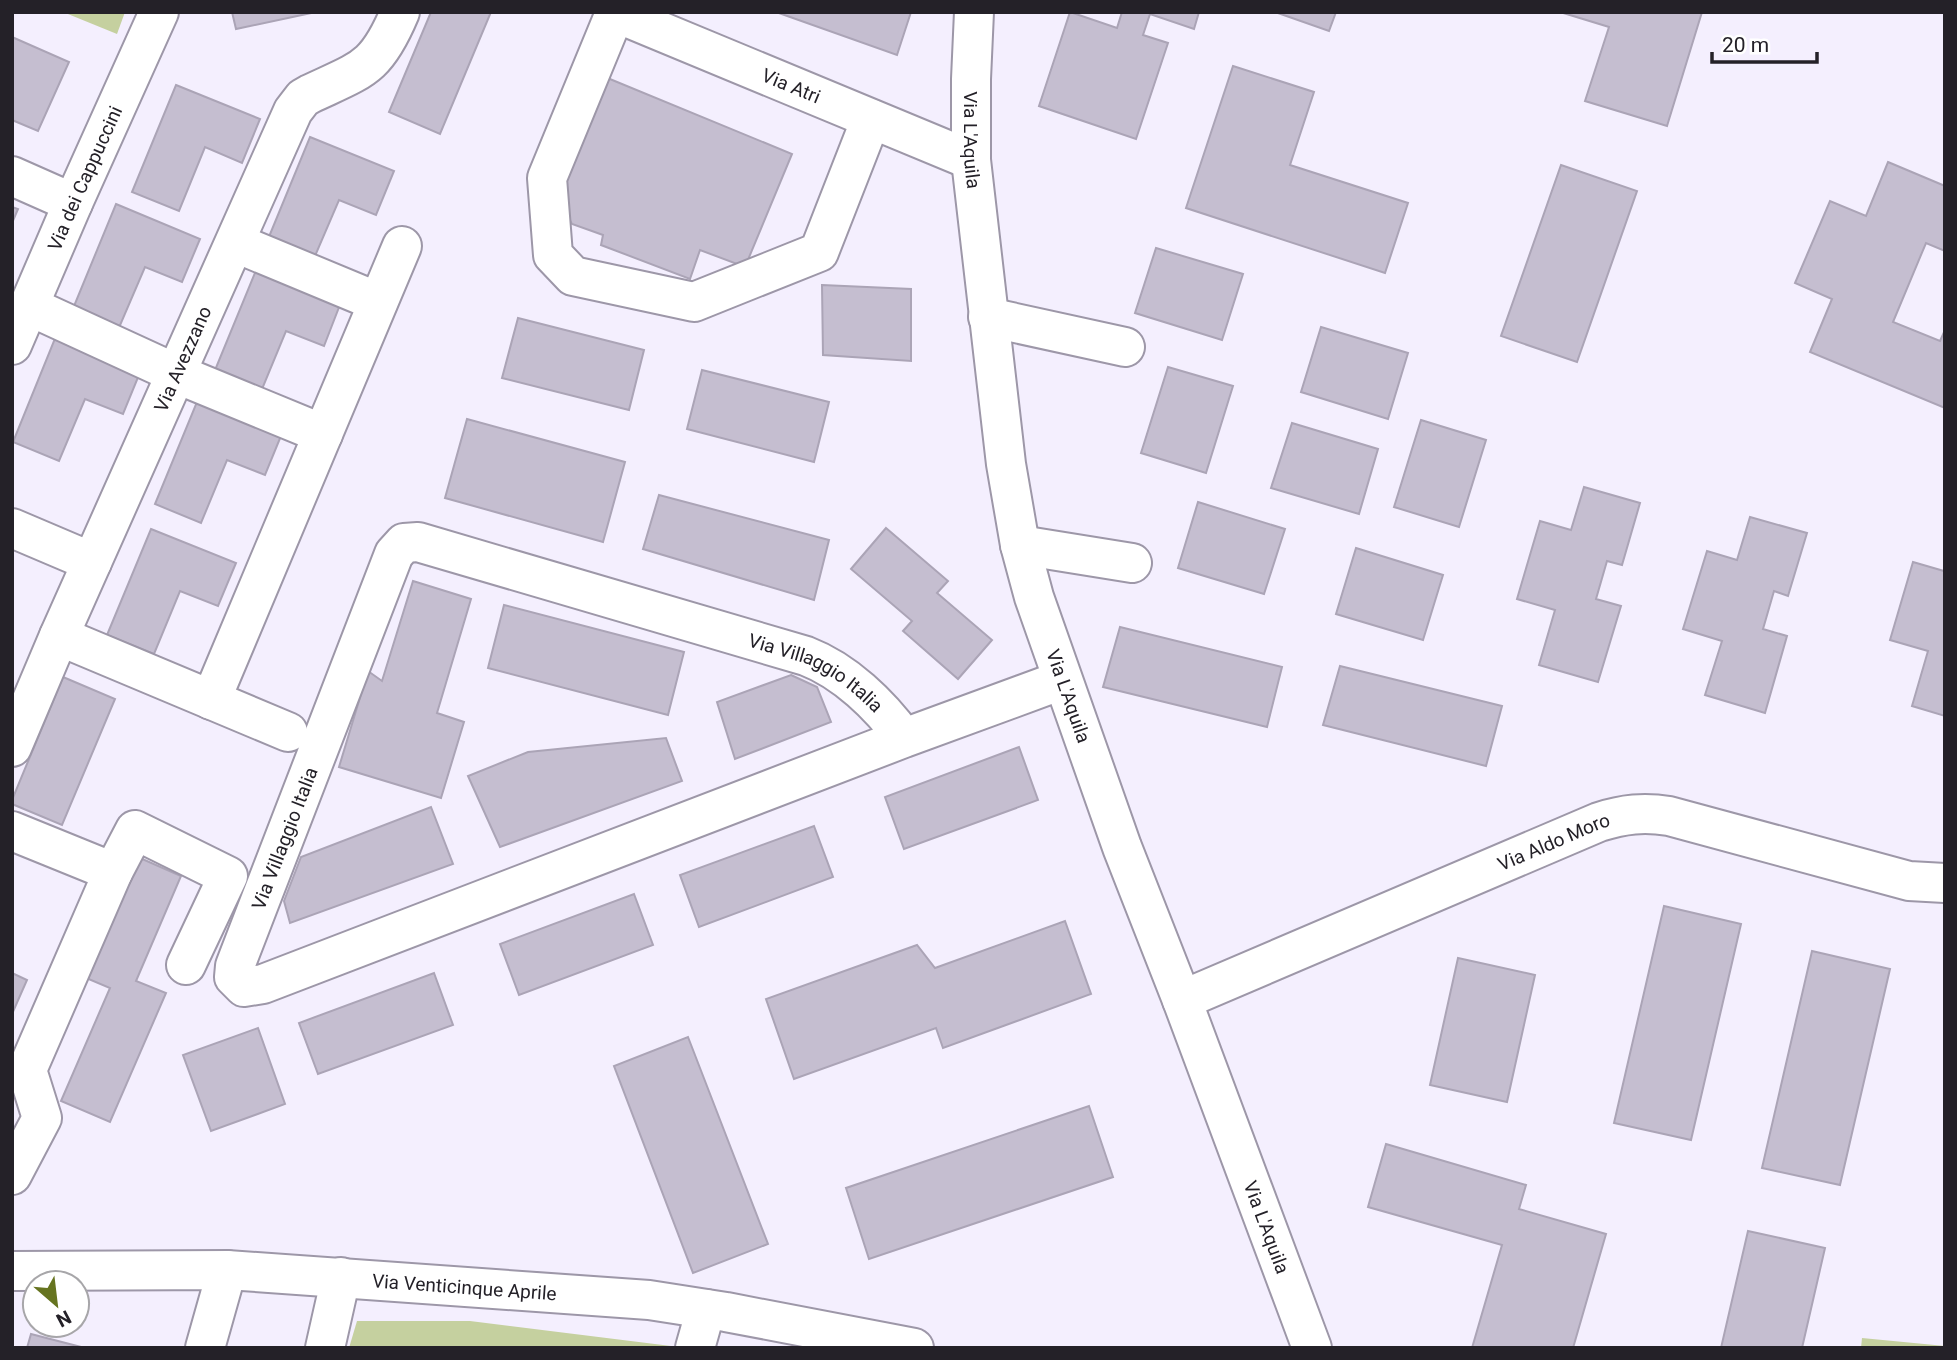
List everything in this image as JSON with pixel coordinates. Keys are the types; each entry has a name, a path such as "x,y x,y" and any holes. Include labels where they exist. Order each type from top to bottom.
{"street":[{"name":"Via dei Cappuccini","path":"12,345 159,12"},
{"name":"Via Avezzano","path":"12,747 59,636 298,104 310,94 370,63 385,45 400,12"},
{"path":"615,12 547,178 553,255 573,276 694,302 819,251 871,119"},
{"name":"Via Atri","path":"615,12 971,160"},
{"name":"Via L'Aquila","path":"974,12 971,160 1012,506 1020,545 1062,680 1122,847 1312,1348"},
{"path":"12,176 73,203"},
{"path":"236,243 378,302"},
{"path":"211,700 402,246"},
{"path":"29,306 177,374 323,435"},
{"path":"988,317 1125,347"},
{"path":"12,528 92,562"},
{"name":"Via Villaggio Italia","path":"904,738 877,706 835,671 806,656 418,542 404,543 394,554 235,966 234,977 240,986 244,987 263,984 1062,680"},
{"path":"1020,545 1132,563"},
{"path":"59,636 288,732"},
{"name":"Via Aldo Moro","path":"1182,1000 1599,822 1625,814 1669,816 1909,881 1945,883"},
{"path":"12,1175 42,1118 27,1070 113,872 135,830 228,876 186,965"},
{"path":"12,831 113,872"},
{"name":"Via Venticinque Aprile","path":"12,1270 227,1270 649,1300 914,1348"},
{"path":"205,1348 227,1270"},
{"path":"325,1348 341,1277"},
{"path":"695,1348 706,1309"}],"green space":[{"path":"63,12 125,12 117,34"},
{"path":"357,1321 470,1321 687,1348 349,1348"},
{"path":"1862,1338 1945,1346 1945,1348 1861,1348"}],"building":[{"path":"232,12 316,12 236,29"},
{"path":"431,12 491,12 440,134 389,112"},
{"path":"776,12 911,12 897,55"},
{"path":"1070,12 1117,28 1122,12 1199,12 1194,29 1150,14 1143,35 1168,43 1136,139 1039,106"},
{"path":"1275,12 1336,12 1329,31"},
{"path":"1560,12 1702,12 1667,126 1585,101 1609,27"},
{"path":"12,37 69,62 38,131 12,120"},
{"path":"1233,66 1314,92 1290,165 1408,203 1385,273 1186,208"},
{"path":"605,77 792,154 745,267 700,250 690,279 601,245 603,235 572,224 556,196"},
{"path":"176,85 260,119 242,163 205,147 179,211 132,192"},
{"path":"310,137 394,171 376,215 339,200 312,263 266,244"},
{"path":"1888,162 1945,186 1945,251 1926,243 1893,322 1940,341 1945,330 1945,408 1810,352 1832,299 1795,283 1830,201 1866,216"},
{"path":"1561,165 1637,191 1577,362 1501,336"},
{"path":"116,204 200,239 182,282 145,267 118,330 72,311"},
{"path":"12,207 18,209 12,223"},
{"path":"1156,248 1243,274 1222,340 1135,313"},
{"path":"257,268 341,302 324,346 286,331 260,394 213,375"},
{"path":"822,285 911,289 911,361 823,355"},
{"path":"518,318 644,350 629,410 502,378"},
{"path":"1321,327 1408,353 1388,419 1301,392"},
{"path":"56,336 141,370 123,414 85,399 59,461 13,442"},
{"path":"1168,367 1233,386 1206,473 1141,453"},
{"path":"702,370 829,402 814,462 687,429"},
{"path":"199,397 283,431 265,475 227,460 201,523 155,504"},
{"path":"467,419 625,462 603,542 445,498"},
{"path":"1421,420 1486,440 1459,527 1394,507"},
{"path":"1292,423 1378,449 1359,514 1271,488"},
{"path":"1584,487 1640,503 1622,565 1607,561 1596,599 1621,606 1598,682 1539,665 1555,610 1517,599 1540,521 1571,530"},
{"path":"659,495 829,540 814,600 643,549"},
{"path":"1198,502 1285,529 1264,594 1178,568"},
{"path":"1750,517 1807,533 1788,596 1774,591 1763,629 1787,636 1765,713 1705,695 1722,641 1683,629 1707,551 1737,560"},
{"path":"886,528 948,581 937,593 992,640 958,679 903,631 912,621 851,569"},
{"path":"151,529 236,563 218,606 180,591 154,654 107,635"},
{"path":"1356,548 1443,575 1423,640 1336,614"},
{"path":"1913,562 1944,571 1945,569 1945,716 1912,706 1928,651 1890,640"},
{"path":"413,581 471,599 437,713 464,722 441,798 339,767 368,671 382,681"},
{"path":"504,605 684,652 668,715 488,668"},
{"path":"1120,627 1282,667 1267,727 1103,687"},
{"path":"1340,666 1502,706 1486,766 1323,725"},
{"path":"791,675 817,687 831,722 735,759 717,702"},
{"path":"63,677 115,699 62,825 12,804 12,800"},
{"path":"666,738 682,781 500,847 468,776 528,752"},
{"path":"1019,747 1038,800 904,849 885,797"},
{"path":"431,807 453,864 290,923 284,901 301,857"},
{"path":"814,826 833,877 699,927 680,875"},
{"path":"131,854 181,876 136,981 166,993 110,1122 61,1101 110,988 79,975"},
{"path":"634,894 653,945 519,995 500,944"},
{"path":"1664,906 1741,924 1691,1140 1614,1123"},
{"path":"1065,921 1091,994 943,1048 936,1028 794,1079 766,999 917,945 935,968"},
{"path":"1812,951 1890,969 1840,1185 1762,1168"},
{"path":"1458,958 1535,975 1507,1102 1430,1085"},
{"path":"12,973 27,980 12,1014"},
{"path":"434,973 453,1025 318,1074 299,1023"},
{"path":"258,1028 285,1104 211,1131 183,1055"},
{"path":"688,1037 768,1244 693,1273 614,1066"},
{"path":"1089,1106 1113,1177 869,1259 846,1188"},
{"path":"1386,1144 1526,1185 1519,1209 1606,1234 1573,1348 1472,1348 1502,1245 1368,1207"},
{"path":"1748,1231 1825,1248 1802,1348 1721,1348"},
{"path":"30,1339 50,1339 85,1348 27,1348"}]}
